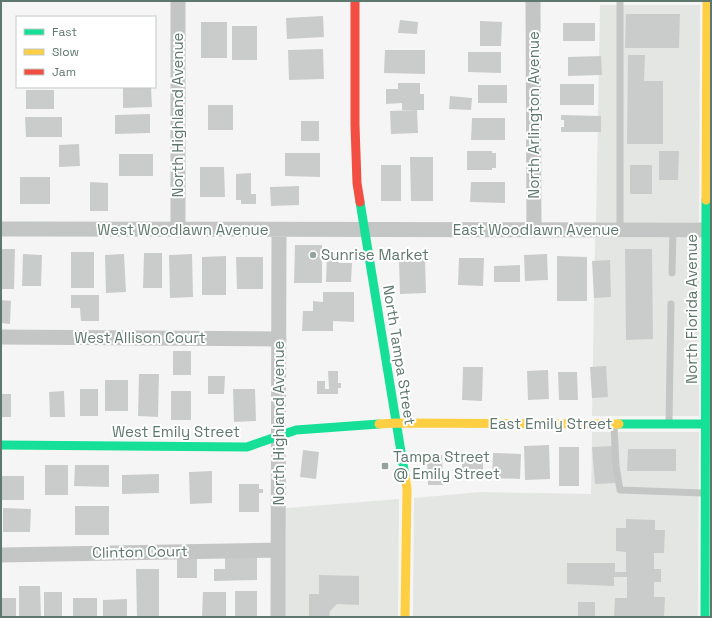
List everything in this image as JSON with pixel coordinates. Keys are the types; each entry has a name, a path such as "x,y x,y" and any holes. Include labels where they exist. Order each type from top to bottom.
{"main road":[{"name":"North Tampa Street","path":"355,1 355,125 357,183 407,488 405,617"},
{"name":"North Florida Avenue","path":"705,617 708,573 706,424 709,379 706,230 707,1"},
{"name":"East Emily Street","path":"396,423 706,424"},
{"name":"West Emily Street","path":"1,445 247,447 296,430 396,423"}],"street":[{"name":"North Highland Avenue","path":"178,1 178,230"},
{"name":"North Arlington Avenue","path":"533,1 534,230"},
{"name":"West Woodlawn Avenue","path":"1,229 365,230"},
{"name":"North Highland Avenue","path":"278,617 279,230"},
{"name":"East Woodlawn Avenue","path":"365,230 706,230"},
{"name":"West Allison Court","path":"1,337 279,339"},
{"name":"Clinton Court","path":"1,555 278,550"}],"lane":[{"path":"620,1 620,230"},
{"path":"672,273 673,230"},
{"path":"669,424 671,304"},
{"path":"614,424 616,466 620,490 706,493"}],"shaded area":[{"path":"600,5 700,5 699,222 596,222"},
{"path":"595,238 699,238 699,416 592,416"},
{"path":"592,432 699,432 698,617 413,617 414,498 481,492 591,494"},
{"path":"399,499 398,617 285,617 286,508"}],"building":[{"path":"626,14 680,14 679,48 625,48"},
{"path":"323,16 324,37 287,39 286,18"},
{"path":"400,20 418,22 417,34 398,33"},
{"path":"480,21 502,22 501,46 480,46"},
{"path":"201,22 227,22 227,58 201,58"},
{"path":"563,23 595,23 595,41 563,41"},
{"path":"232,26 257,26 257,60 232,60"},
{"path":"323,49 324,79 289,80 288,50"},
{"path":"385,50 425,50 425,74 384,73"},
{"path":"468,52 501,52 501,73 468,72"},
{"path":"628,55 645,55 644,81 663,81 663,144 627,144"},
{"path":"601,56 602,75 568,76 568,57"},
{"path":"398,83 420,83 420,94 424,94 424,110 402,110 402,103 386,104 386,89 398,89"},
{"path":"560,84 594,84 594,105 560,105"},
{"path":"478,85 507,85 507,103 478,103"},
{"path":"123,88 151,88 152,107 123,108"},
{"path":"26,90 54,90 54,109 26,109"},
{"path":"450,96 472,98 471,110 449,109"},
{"path":"208,105 233,105 233,130 208,130"},
{"path":"417,110 418,133 391,134 390,111"},
{"path":"150,114 150,133 115,134 115,115"},
{"path":"561,115 601,116 601,132 561,132 561,127 564,127 564,120 561,120"},
{"path":"25,117 62,117 62,137 26,137"},
{"path":"472,118 505,118 505,140 471,140"},
{"path":"301,121 319,121 319,141 301,141"},
{"path":"79,144 80,166 59,167 59,145"},
{"path":"467,151 492,151 492,153 496,153 496,168 492,168 492,170 467,170"},
{"path":"659,151 679,151 678,180 659,180"},
{"path":"285,153 320,153 320,177 285,176"},
{"path":"119,154 153,154 153,176 119,176"},
{"path":"410,157 433,157 433,201 411,201"},
{"path":"381,165 401,165 401,201 381,201"},
{"path":"630,165 652,165 652,194 630,194"},
{"path":"200,167 224,167 225,197 200,197"},
{"path":"251,173 251,194 256,194 256,204 241,204 241,200 236,200 236,174"},
{"path":"20,177 50,177 50,204 20,204"},
{"path":"90,182 108,183 108,211 90,211"},
{"path":"471,182 505,182 505,203 470,202"},
{"path":"299,186 299,205 271,206 270,187"},
{"path":"295,245 322,245 322,283 294,283"},
{"path":"1,249 15,249 14,289 1,289"},
{"path":"625,249 652,249 653,339 626,340"},
{"path":"71,252 94,252 94,288 71,288"},
{"path":"144,253 162,253 162,288 143,288"},
{"path":"327,253 339,253 339,263 352,263 351,282 326,282"},
{"path":"23,254 42,255 41,286 22,286"},
{"path":"124,254 126,292 106,293 105,255"},
{"path":"192,254 193,297 170,298 169,255"},
{"path":"547,254 548,280 525,281 524,255"},
{"path":"226,256 226,295 202,295 202,257"},
{"path":"557,256 587,257 587,301 557,301"},
{"path":"236,257 263,257 263,289 237,289"},
{"path":"459,258 484,258 483,286 458,285"},
{"path":"425,259 426,293 400,294 399,260"},
{"path":"610,260 611,297 594,298 592,261"},
{"path":"520,265 520,282 494,282 494,266"},
{"path":"323,292 354,292 354,322 333,321 333,331 302,331 303,311 313,311 313,301 323,302"},
{"path":"71,295 99,295 99,321 81,321 80,308 71,308"},
{"path":"1,300 11,301 10,324 1,323"},
{"path":"173,351 191,351 191,375 173,375"},
{"path":"606,366 608,397 592,398 590,367"},
{"path":"463,367 483,367 482,401 462,400"},
{"path":"548,370 549,399 528,400 527,371"},
{"path":"328,371 338,371 338,383 341,383 341,388 338,388 338,394 317,394 317,381 325,381 325,389 329,389"},
{"path":"558,372 577,372 578,400 559,400"},
{"path":"139,374 159,374 158,417 138,416"},
{"path":"208,376 225,376 224,394 208,394"},
{"path":"105,380 128,380 128,411 105,411"},
{"path":"80,389 98,389 98,416 80,416"},
{"path":"233,389 255,389 256,421 234,422"},
{"path":"64,391 65,417 50,417 49,392"},
{"path":"171,391 191,391 191,420 171,420"},
{"path":"1,394 11,394 11,417 1,417"},
{"path":"549,445 550,479 525,480 524,446"},
{"path":"613,446 615,483 595,484 592,447"},
{"path":"559,447 579,447 579,486 559,486"},
{"path":"628,449 676,449 676,471 627,471"},
{"path":"303,450 319,452 316,479 300,477"},
{"path":"493,453 521,454 520,479 492,478"},
{"path":"442,455 443,485 428,485 427,456"},
{"path":"462,456 483,456 483,473 462,473"},
{"path":"45,465 68,465 68,495 45,495"},
{"path":"75,465 109,465 109,487 74,486"},
{"path":"212,471 212,503 190,504 189,472"},
{"path":"159,474 159,493 122,494 122,475"},
{"path":"1,476 24,476 24,500 1,500"},
{"path":"239,484 259,484 259,489 263,489 263,493 259,493 259,512 239,512"},
{"path":"75,506 109,506 109,535 75,535"},
{"path":"3,508 31,509 30,532 3,532"},
{"path":"626,519 655,520 655,530 665,530 664,553 654,553 654,569 661,569 661,582 654,582 654,597 665,597 664,617 614,617 615,598 627,598 627,577 614,577 614,586 567,584 567,563 615,563 615,572 626,572 626,552 616,551 616,528 626,528"},
{"path":"177,557 197,557 197,578 177,578"},
{"path":"257,557 257,580 214,581 214,569 225,569 225,558"},
{"path":"136,569 159,569 159,617 137,617"},
{"path":"319,575 359,576 359,605 337,604 330,611 329,617 309,617 309,594 319,594"},
{"path":"19,586 40,586 41,617 19,617"},
{"path":"235,591 257,591 257,617 235,617"},
{"path":"44,592 62,592 62,617 44,617"},
{"path":"203,592 226,592 226,617 202,617"},
{"path":"1,598 16,598 16,617 1,617"},
{"path":"73,598 97,598 97,617 73,617"},
{"path":"127,599 127,617 103,617 103,600"},
{"path":"578,602 595,602 595,617 578,617"}],"traffic: fast":[{"path":"705,617 706,200"},
{"path":"360,202 405,476"},
{"path":"1,445 247,447 296,430 379,424"},
{"path":"619,424 706,424"}],"traffic: slow":[{"path":"706,200 707,1"},
{"path":"379,424 619,424"},
{"path":"405,476 407,488 405,617"}],"traffic: jam":[{"path":"355,1 355,125 357,183 360,202"}],"place":[{"name":"Sunrise Market","path":"313,255"},
{"name":"Tampa Street @ Emily Street","path":"385,466"}]}
